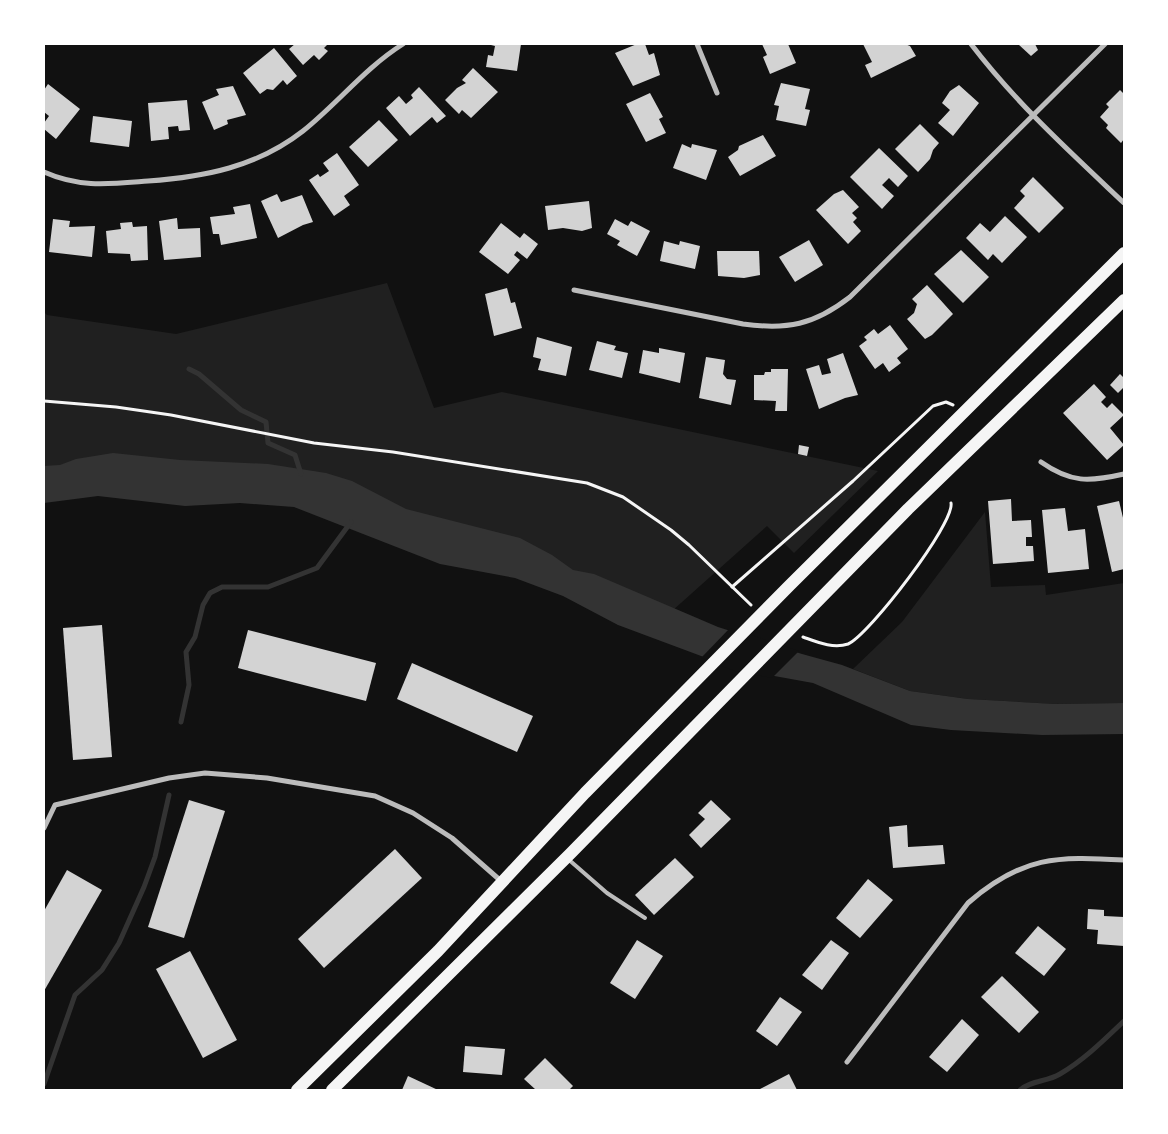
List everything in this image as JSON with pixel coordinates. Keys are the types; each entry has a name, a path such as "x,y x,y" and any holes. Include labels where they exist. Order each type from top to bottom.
{"main road":[{"path":"297,1090 438,951 585,792 1124,253"},
{"path":"332,1090 567,857 908,509 1124,300"}],"street":[{"path":"44,172 62,180 86,185 117,184 184,178 230,170 250,163 279,148 304,130 374,66 403,44"},
{"path":"697,44 717,93"},
{"path":"971,44 996,77 1032,116 1124,203"},
{"path":"574,290 757,326 793,326 817,319 831,312 850,297 1105,44"},
{"path":"1041,462 1057,473 1074,479 1096,480 1124,474"},
{"path":"44,828 55,804 169,778 205,773 267,778 375,796 413,813 452,838 502,882"},
{"path":"847,1062 968,903 989,884 1029,864 1057,858 1124,860"}],"lane":[{"path":"567,857 607,893 644,918"}],"path":[{"path":"44,401 134,409 279,436 567,479 596,486 622,497 671,530 690,545 754,607"},
{"path":"732,587 853,482 933,406 946,402 956,408"},
{"path":"802,636 828,646 847,644 856,639 887,608 922,558 947,521 952,508 950,503"}],"shaded area":[{"path":"387,283 434,408 502,392 878,471 794,553 767,526 663,619 306,483 44,480 44,312 47,315 176,334"},
{"path":"113,453 180,460 268,464 326,473 352,481 406,509 520,538 552,555 573,570 594,574 718,627 842,665 910,691 968,699 1055,704 1124,703 1124,734 1042,735 951,730 911,725 813,683 736,669 618,625 563,596 515,578 440,564 294,507 240,503 185,506 98,496 44,503 44,466 60,465 76,459"},
{"path":"985,512 991,587 1045,585 1046,595 1124,583 1124,703 1055,704 968,699 910,691 853,669 902,622"}],"pier":[{"path":"730,628 799,651 772,678 735,671 701,658"}],"building":[{"path":"295,44 328,44 324,48 328,51 319,60 314,55 303,65 289,49"},
{"path":"487,44 521,44 517,71 486,67 488,55 493,56 495,46"},
{"path":"637,44 645,44 649,55 654,53 660,75 633,86 615,53"},
{"path":"762,44 788,44 796,63 770,74 763,57 767,55"},
{"path":"863,44 905,44 910,46 916,56 871,78 865,65 872,62"},
{"path":"1018,44 1035,44 1038,50 1031,56"},
{"path":"274,48 297,76 287,85 283,80 273,90 267,89 260,94 243,73"},
{"path":"473,68 498,92 471,118 462,110 459,114 445,100 457,88 466,83 462,80"},
{"path":"781,83 810,89 805,109 810,110 806,126 776,120 779,106 774,105"},
{"path":"48,84 80,109 56,139 44,129 44,123 49,116 44,112 44,90"},
{"path":"959,85 979,103 953,136 938,123 950,110 942,103 950,91"},
{"path":"233,86 246,115 227,120 228,124 214,130 202,102 219,95 216,89"},
{"path":"419,87 446,116 437,123 432,117 410,136 386,108 399,96 406,104 413,98 411,95"},
{"path":"1120,90 1124,94 1124,139 1121,143 1106,128 1108,125 1100,117 1109,107 1106,104"},
{"path":"650,93 663,117 659,119 666,133 646,142 626,104"},
{"path":"187,100 190,130 179,131 178,126 168,127 169,139 151,141 148,103"},
{"path":"93,116 132,121 129,147 90,142"},
{"path":"379,120 398,140 368,167 349,147"},
{"path":"920,124 939,143 933,150 930,159 918,172 895,149"},
{"path":"763,135 776,156 740,176 728,157 738,150 739,146"},
{"path":"682,144 691,148 692,144 717,150 706,180 673,168"},
{"path":"879,148 908,176 898,187 889,178 882,185 894,196 882,209 850,177"},
{"path":"337,153 359,185 344,196 350,205 334,216 309,180 318,174 320,177 329,171 323,163"},
{"path":"1033,177 1064,208 1039,233 1014,208 1025,196 1020,191"},
{"path":"843,190 859,207 852,213 857,218 853,222 861,231 848,244 816,210 834,194"},
{"path":"277,194 281,202 302,195 313,222 278,238 261,201"},
{"path":"589,201 592,228 582,231 563,228 548,230 545,206"},
{"path":"250,204 257,238 221,245 219,234 213,234 210,217 235,214 233,207"},
{"path":"1005,216 1027,237 1002,263 993,254 988,260 966,238 980,223 990,232"},
{"path":"177,218 178,229 200,228 201,257 164,260 159,221"},
{"path":"53,219 70,221 69,227 95,226 92,257 49,252"},
{"path":"615,219 628,226 631,221 650,231 637,256 617,245 620,241 607,234"},
{"path":"132,222 133,227 147,226 148,260 131,261 130,254 108,253 106,231 121,229 120,223"},
{"path":"501,223 520,238 524,233 538,244 527,259 517,251 514,255 520,260 508,274 479,252"},
{"path":"809,240 823,265 795,282 779,257"},
{"path":"664,241 679,245 680,241 700,246 695,269 660,261"},
{"path":"961,250 989,277 963,303 934,274"},
{"path":"717,251 759,251 760,275 744,278 718,276"},
{"path":"927,285 953,314 932,335 925,339 907,319 914,313 917,304 912,299"},
{"path":"507,288 511,303 515,302 522,328 494,336 485,294"},
{"path":"890,325 908,349 897,358 901,363 889,372 883,363 875,369 859,346 867,340 864,337 874,329 878,334"},
{"path":"537,337 572,347 566,376 538,370 541,359 533,357"},
{"path":"597,341 616,346 614,350 628,353 622,378 589,370"},
{"path":"659,348 685,353 680,383 639,373 643,350 659,353"},
{"path":"843,353 858,395 845,398 819,409 806,369 819,365 822,375 831,373 827,359"},
{"path":"706,357 725,360 723,374 727,379 736,380 731,405 699,398"},
{"path":"771,369 788,369 787,411 775,411 776,401 754,400 754,375 764,375 765,372 771,372"},
{"path":"1120,374 1124,378 1124,387 1118,393 1110,385"},
{"path":"1094,384 1106,397 1101,402 1107,408 1112,403 1124,415 1110,428 1124,445 1107,460 1063,413"},
{"path":"799,445 809,447 807,456 798,454"},
{"path":"1011,499 1012,521 1031,520 1032,537 1026,537 1026,546 1033,546 1034,561 993,564 988,501"},
{"path":"1119,501 1124,522 1124,569 1112,572 1097,506"},
{"path":"1065,508 1068,531 1085,529 1089,569 1048,573 1042,510"},
{"path":"102,625 112,757 73,760 63,628"},
{"path":"248,630 376,663 366,701 238,668"},
{"path":"412,663 533,716 517,752 397,699"},
{"path":"189,800 225,811 184,938 148,927"},
{"path":"711,800 731,819 701,848 689,835 705,819 698,813"},
{"path":"907,825 908,847 943,845 945,864 893,868 889,827"},
{"path":"395,849 422,878 324,968 298,939"},
{"path":"675,858 694,877 654,915 635,895"},
{"path":"67,870 102,890 44,991 44,911"},
{"path":"868,879 893,900 860,938 836,918"},
{"path":"1088,909 1104,910 1104,916 1124,917 1124,946 1097,944 1098,930 1087,929"},
{"path":"1038,926 1066,949 1044,976 1015,953"},
{"path":"637,940 663,956 635,999 610,983"},
{"path":"831,940 849,953 822,990 802,975"},
{"path":"190,951 237,1040 203,1058 156,969"},
{"path":"1002,976 1039,1012 1019,1033 981,997"},
{"path":"780,997 802,1012 777,1046 756,1031"},
{"path":"962,1019 979,1035 947,1072 929,1057"},
{"path":"465,1046 505,1049 502,1075 463,1072"},
{"path":"545,1058 573,1086 569,1090 536,1090 524,1079"},
{"path":"789,1074 797,1090 758,1090"},
{"path":"408,1076 438,1090 402,1090"}],"waterway":[{"path":"189,369 199,374 241,410 266,422 268,443 295,455 301,474"},
{"path":"181,722 189,685 186,652 195,637 203,605 210,593 222,587 268,587 317,568 351,522"},
{"path":"44,1084 75,995 102,970 119,943 144,887 155,857 169,795"},
{"path":"1020,1090 1029,1084 1055,1077 1069,1068 1094,1049 1124,1021"}]}
